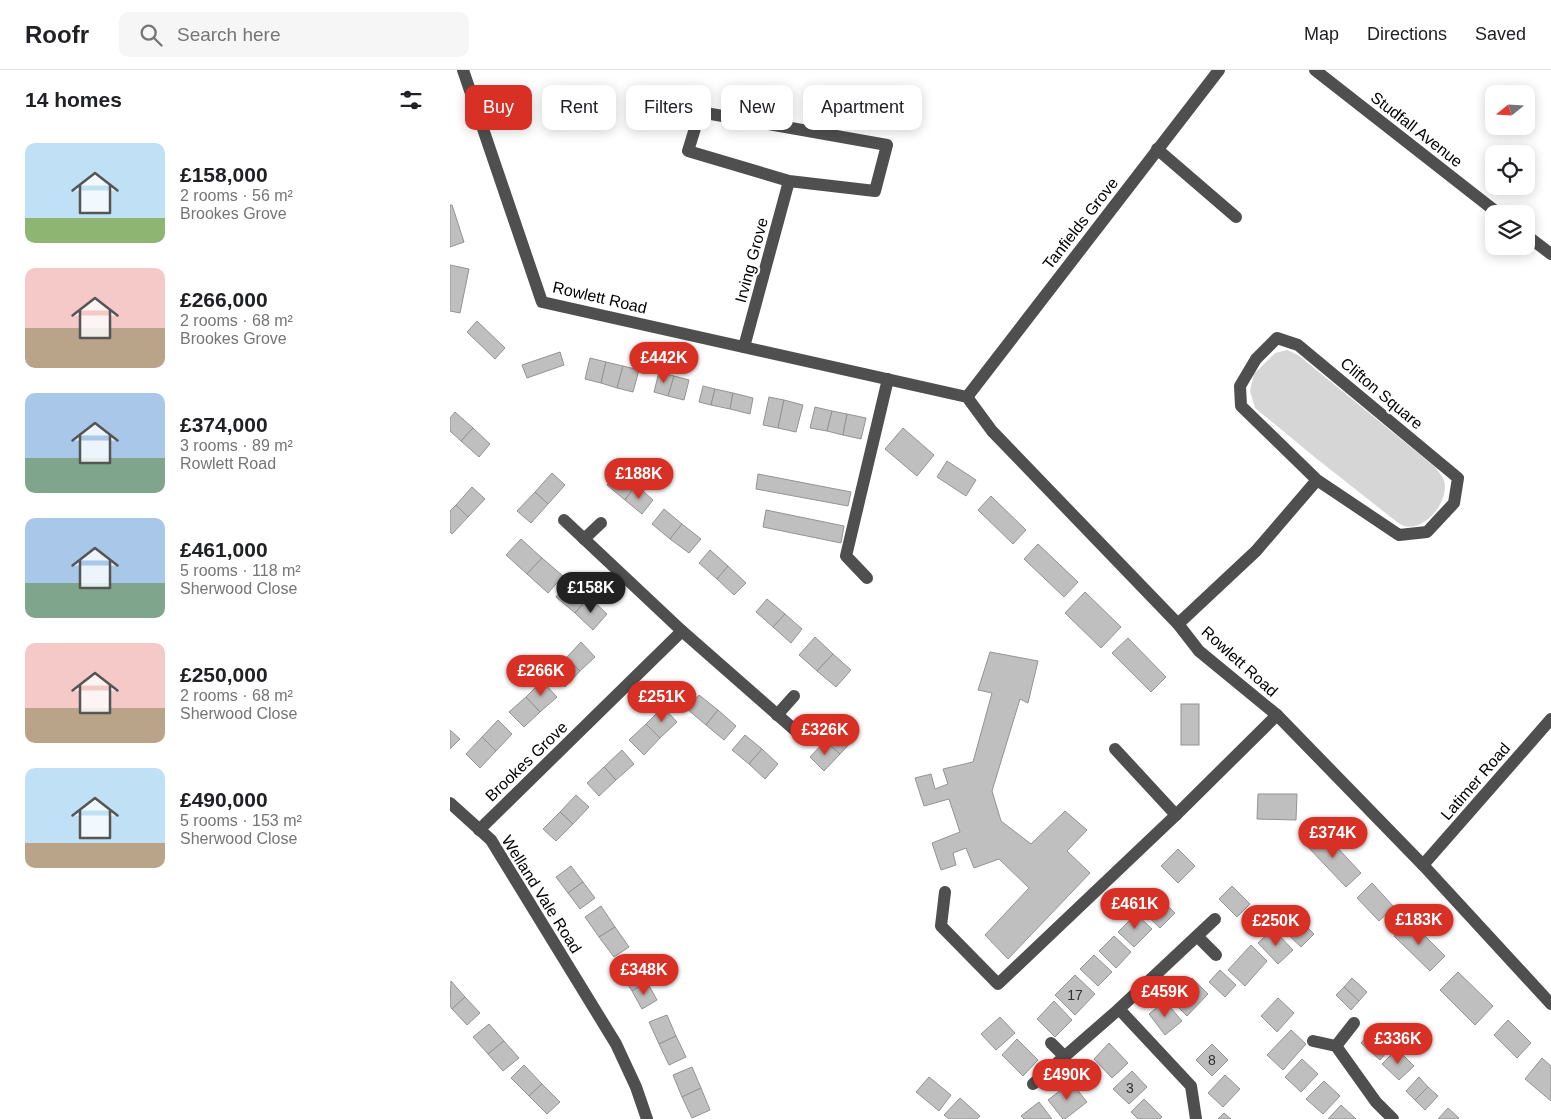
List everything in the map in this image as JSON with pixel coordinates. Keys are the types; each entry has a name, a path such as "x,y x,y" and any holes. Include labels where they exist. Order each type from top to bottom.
{"street":[{"name":"Rowlett Road","path":"463,70 542,302 967,397 992,431 1178,624 1199,650 1277,715 1423,865 1551,1004"},
{"name":"Tanfields Grove","path":"967,397 1219,70"},
{"name":"Studfall Avenue","path":"1315,70 1488,205"},
{"path":"700,112 887,145 875,191 789,181 688,151 700,112"},
{"path":"1157,150 1236,216"},
{"name":"Irving Grove","path":"744,347 789,181"},
{"path":"1535,242 1551,254"},
{"name":"Clifton Square","path":"1277,338 1298,345 1458,478 1454,503 1426,532 1398,536 1317,480 1241,406 1240,386 1256,358 1277,338"},
{"path":"867,578 846,556 888,379"},
{"path":"1178,624 1256,551 1317,480"},
{"path":"564,520 682,631 797,732"},
{"path":"584,539 601,523"},
{"name":"Brookes Grove","path":"479,830 682,631"},
{"path":"777,715 794,696"},
{"path":"945,892 941,926 998,984 1196,796 1277,715"},
{"name":"Latimer Road","path":"1423,865 1551,719"},
{"path":"1115,749 1176,815"},
{"name":"Welland Vale Road","path":"450,803 491,840 616,1044 636,1087 647,1119"},
{"path":"1033,1084 1119,1009 1214,919"},
{"path":"1197,936 1216,955"},
{"path":"1119,1009 1191,1086 1196,1119"},
{"path":"1336,1046 1354,1023"},
{"path":"1313,1041 1336,1046 1376,1102 1393,1119"},
{"path":"1051,1044 1065,1056"}],"shaded area":[{"path":"1287,350 1298,355 1435,467 1444,480 1445,488 1440,505 1427,520 1412,527 1404,526 1397,522 1255,408 1250,391 1254,374 1275,353"}],"building":[{"path":"450,205 452,205 464,242 450,247"},
{"path":"450,265 469,269 460,313 450,311"},
{"path":"477,321 505,348 495,359 467,332"},
{"path":"560,352 564,365 527,378 522,365"},
{"path":"590,358 606,362 601,383 585,379"},
{"path":"606,362 623,366 617,388 601,383"},
{"path":"623,366 639,370 633,392 617,388"},
{"path":"659,372 674,376 668,396 654,392"},
{"path":"674,376 689,380 684,400 668,396"},
{"path":"703,386 715,389 711,405 699,402"},
{"path":"715,389 733,393 730,409 711,405"},
{"path":"733,393 753,398 750,414 730,409"},
{"path":"769,397 784,400 778,428 763,425"},
{"path":"784,400 803,405 796,432 778,428"},
{"path":"815,407 832,411 827,431 810,428"},
{"path":"832,411 847,414 843,435 827,431"},
{"path":"455,412 473,428 461,441 450,431 450,418"},
{"path":"847,414 866,418 861,439 843,435"},
{"path":"473,428 490,444 479,457 461,441"},
{"path":"903,428 934,455 917,476 885,449"},
{"path":"947,461 976,480 966,496 937,477"},
{"path":"619,471 636,485 625,500 607,485"},
{"path":"552,473 565,485 548,504 535,492"},
{"path":"758,474 851,492 848,506 756,489"},
{"path":"636,485 653,500 642,514 625,500"},
{"path":"472,487 485,499 468,517 456,505"},
{"path":"535,492 548,504 531,523 517,511"},
{"path":"991,496 1026,530 1013,544 978,510"},
{"path":"456,505 468,517 452,534 450,532 450,511"},
{"path":"664,509 682,524 670,539 652,524"},
{"path":"766,510 844,526 841,543 763,527"},
{"path":"682,524 701,539 689,553 670,539"},
{"path":"521,539 542,558 527,574 506,555"},
{"path":"1038,544 1078,582 1064,597 1024,559"},
{"path":"710,550 728,566 717,579 699,563"},
{"path":"542,558 563,576 548,593 527,574"},
{"path":"728,566 746,583 734,595 717,579"},
{"path":"570,581 589,597 575,613 556,597"},
{"path":"1085,592 1121,627 1101,648 1065,613"},
{"path":"589,597 607,614 593,630 575,613"},
{"path":"767,599 785,614 773,627 756,612"},
{"path":"785,614 802,629 791,643 773,627"},
{"path":"815,637 833,654 817,671 799,655"},
{"path":"1128,638 1166,677 1151,692 1112,653"},
{"path":"581,642 595,657 580,671 566,658"},
{"path":"990,652 1038,661 1028,703 1020,699 992,791 1001,821 1031,844 1065,811 1087,830 1067,851 1090,873 1008,959 985,935 1029,888 999,859 974,868 966,848 953,853 956,865 941,870 932,843 960,832 949,799 924,806 915,778 931,774 935,789 948,784 943,769 973,762 992,693 978,690"},
{"path":"833,654 851,670 836,687 817,671"},
{"path":"566,658 580,671 565,687 551,673"},
{"path":"542,681 557,697 540,712 526,697"},
{"path":"699,695 718,710 706,725 687,709"},
{"path":"526,697 540,712 524,727 509,712"},
{"path":"1181,704 1199,704 1199,745 1181,745"},
{"path":"663,707 677,722 660,738 646,724"},
{"path":"718,710 736,726 724,740 706,725"},
{"path":"498,720 512,734 496,751 482,737"},
{"path":"646,724 660,738 644,755 629,740"},
{"path":"841,724 856,737 840,754 825,741"},
{"path":"450,730 460,739 450,749"},
{"path":"745,735 762,749 749,764 732,750"},
{"path":"482,737 496,751 480,768 466,754"},
{"path":"825,741 840,754 824,771 810,757"},
{"path":"762,749 778,764 765,779 749,764"},
{"path":"622,750 634,764 616,780 604,767"},
{"path":"604,767 616,780 599,796 587,783"},
{"path":"1258,794 1297,794 1296,820 1257,819"},
{"path":"576,795 589,807 573,824 560,812"},
{"path":"560,812 573,824 556,841 543,829"},
{"path":"1321,830 1361,873 1346,887 1306,845"},
{"path":"1178,849 1195,866 1178,883 1161,866"},
{"path":"571,866 583,882 568,893 556,877"},
{"path":"583,882 595,898 580,909 568,893"},
{"path":"1372,883 1394,907 1379,921 1357,898"},
{"path":"1232,886 1250,904 1237,917 1219,899"},
{"path":"1157,896 1175,913 1160,928 1142,911"},
{"path":"601,906 615,927 599,937 585,917"},
{"path":"1136,914 1152,929 1134,947 1118,932"},
{"path":"1294,914 1314,934 1301,947 1280,927"},
{"path":"1409,920 1445,956 1430,971 1394,936"},
{"path":"615,927 629,947 614,957 599,937"},
{"path":"1273,929 1293,950 1278,964 1258,943"},
{"path":"1114,936 1131,952 1116,968 1099,951"},
{"path":"1251,945 1267,961 1245,986 1228,970"},
{"path":"1094,955 1112,972 1098,986 1080,969"},
{"path":"636,965 647,982 632,991 621,974"},
{"path":"1220,970 1236,985 1225,997 1209,982"},
{"path":"1458,972 1493,1006 1475,1025 1440,990"},
{"path":"1075,975 1095,994 1075,1015 1055,995"},
{"path":"1192,978 1208,994 1187,1016 1171,1000"},
{"path":"1352,978 1367,992 1359,1001 1344,987"},
{"path":"451,981 465,997 452,1009 450,1006"},
{"path":"647,982 657,1000 642,1009 632,991"},
{"path":"1344,987 1359,1001 1351,1010 1336,995"},
{"path":"465,997 480,1013 467,1025 452,1009"},
{"path":"1278,998 1294,1013 1277,1032 1261,1016"},
{"path":"1054,1001 1072,1020 1055,1037 1037,1019"},
{"path":"1165,1001 1182,1021 1165,1035 1149,1014"},
{"path":"667,1015 676,1036 659,1044 649,1022"},
{"path":"1000,1017 1015,1033 996,1050 981,1034"},
{"path":"1508,1020 1531,1043 1517,1058 1494,1035"},
{"path":"489,1024 504,1041 488,1054 473,1037"},
{"path":"1376,1026 1395,1043 1380,1060 1361,1043"},
{"path":"1291,1030 1306,1044 1283,1070 1267,1055"},
{"path":"676,1036 686,1057 669,1065 659,1044"},
{"path":"1017,1039 1038,1060 1023,1076 1002,1055"},
{"path":"504,1041 519,1058 503,1071 488,1054"},
{"path":"1109,1043 1128,1063 1112,1078 1094,1059"},
{"path":"1212,1044 1228,1060 1212,1076 1196,1060"},
{"path":"1397,1049 1414,1066 1399,1080 1382,1064"},
{"path":"1542,1058 1551,1066 1551,1101 1525,1079"},
{"path":"1302,1059 1318,1074 1301,1092 1285,1077"},
{"path":"524,1065 542,1084 529,1096 511,1078"},
{"path":"692,1067 701,1088 682,1097 673,1075"},
{"path":"1132,1071 1147,1087 1129,1104 1113,1089"},
{"path":"1225,1075 1240,1089 1223,1107 1208,1093"},
{"path":"929,1077 951,1095 939,1111 916,1092"},
{"path":"1419,1077 1428,1087 1415,1100 1406,1091"},
{"path":"1324,1081 1340,1096 1323,1114 1306,1099"},
{"path":"1071,1082 1087,1102 1063,1119 1048,1100"},
{"path":"542,1084 560,1102 547,1114 529,1096"},
{"path":"1428,1087 1438,1096 1425,1110 1415,1100"},
{"path":"701,1088 710,1110 692,1118 682,1097"},
{"path":"960,1098 980,1116 977,1119 949,1119 944,1115"},
{"path":"1144,1099 1162,1117 1160,1119 1138,1119 1131,1112"},
{"path":"1039,1102 1052,1119 1024,1119 1021,1116"},
{"path":"1341,1105 1356,1119 1328,1119"},
{"path":"1448,1108 1459,1118 1438,1119"},
{"path":"1224,1113 1231,1119 1218,1119"}]}
